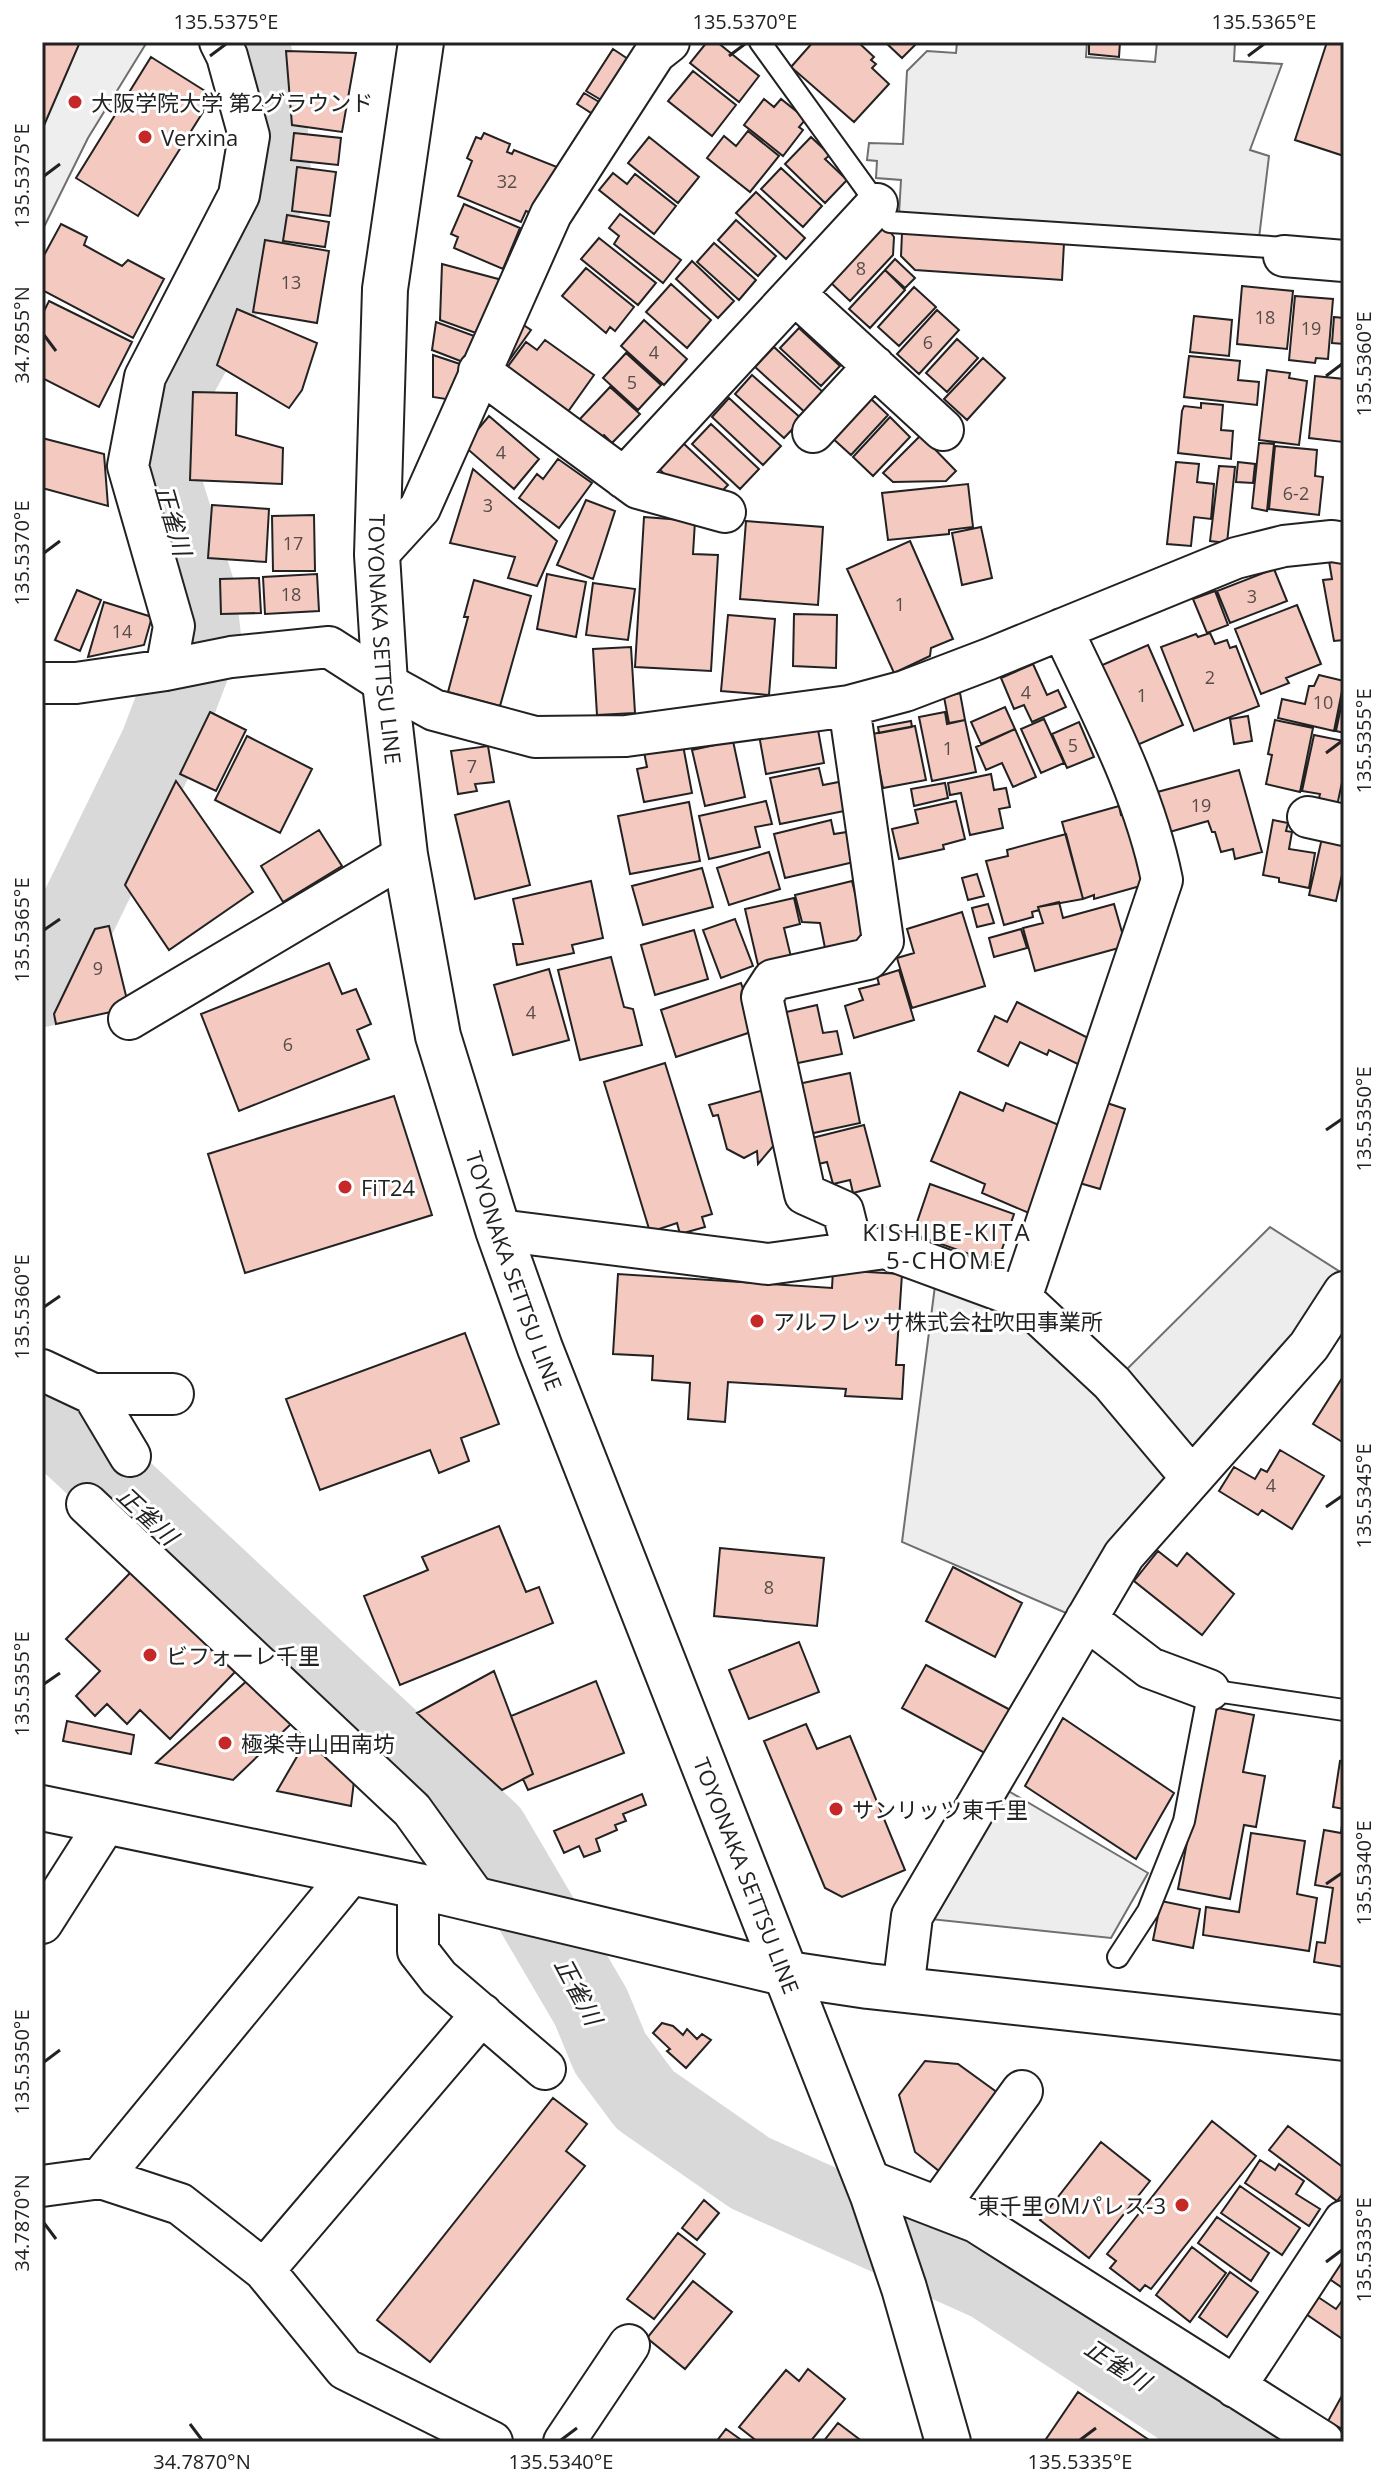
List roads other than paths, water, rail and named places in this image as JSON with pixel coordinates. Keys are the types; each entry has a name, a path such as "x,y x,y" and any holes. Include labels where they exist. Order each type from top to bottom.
{"main road":[{"name":"TOYONAKA SETTSU LINE","path":"421,42 385,289 377,555 385,683 405,855 438,1036 498,1230 592,1483 870,2188 904,2288 948,2442"},
{"path":"42,1808 353,1871 788,1974 903,1990 1344,2038"}],"street":[{"path":"166,670 174,626 128,466 145,377 239,195 249,136 227,56 220,42"},
{"path":"377,555 420,508 551,214 655,53 669,42"},
{"path":"624,478 877,204"},
{"path":"1284,256 1344,261"},
{"path":"795,294 943,430"},
{"path":"813,432 874,366"},
{"path":"479,371 638,488 725,512"},
{"path":"42,683 76,683 231,657 329,647 434,710 535,737 626,736 849,706 905,691 1236,558 1284,546 1332,541 1344,543"},
{"path":"1021,1298 1162,880 1153,836 1125,763 1062,629"},
{"path":"849,706 883,941 868,959 773,980 762,997 805,1194 843,1211 853,1251"},
{"path":"129,1019 405,855"},
{"path":"498,1230 768,1264 885,1248 1021,1298 1112,1383 1192,1478"},
{"path":"903,1990 912,1916 1124,1555 1309,1346 1344,1292"},
{"path":"42,1370 93,1394 173,1394"},
{"path":"93,1394 130,1456"},
{"path":"87,1504 412,1810 476,1899"},
{"path":"1086,1619 1150,1668 1209,1690"},
{"path":"42,1923 107,1821"},
{"path":"101,2178 353,1871"},
{"path":"418,1886 418,1951 439,1978 545,2069"},
{"path":"264,2270 482,2014"},
{"path":"938,2207 1022,2091"},
{"path":"42,2186 101,2178 180,2204 264,2270 345,2369 492,2442"},
{"path":"870,2188 938,2207 976,2222 1323,2442"},
{"path":"1235,2387 1344,2221"},
{"path":"564,2442 629,2345"}],"lane":[{"path":"760,42 890,222 1285,248 1284,256"},
{"path":"1118,1957 1148,1911 1184,1821 1209,1690 1344,1710"}],"waterway":[{"name":"正雀川","path":"42,987 160,745 201,637 196,593 160,479 163,425 175,381 249,246 271,172 266,109 249,42"},
{"name":"正雀川","path":"42,1391 55,1428 489,1833 591,2007 610,2053 645,2100 750,2173 990,2281 1237,2442"}],"place":[{"name":"大阪学院大学 第2グラウンド","path":"75,102"},
{"name":"Verxina","path":"145,137"},
{"name":"FiT24","path":"345,1187"},
{"name":"アルフレッサ株式会社吹田事業所","path":"757,1321"},
{"name":"ビフォーレ千里","path":"150,1655"},
{"name":"極楽寺山田南坊","path":"225,1743"},
{"name":"サンリッツ東千里","path":"836,1809"},
{"name":"東千里OMパレス-3","path":"1182,2205"}],"district":[{"name":"KISHIBE-KITA 5-CHOME","path":"947,1245"}]}
